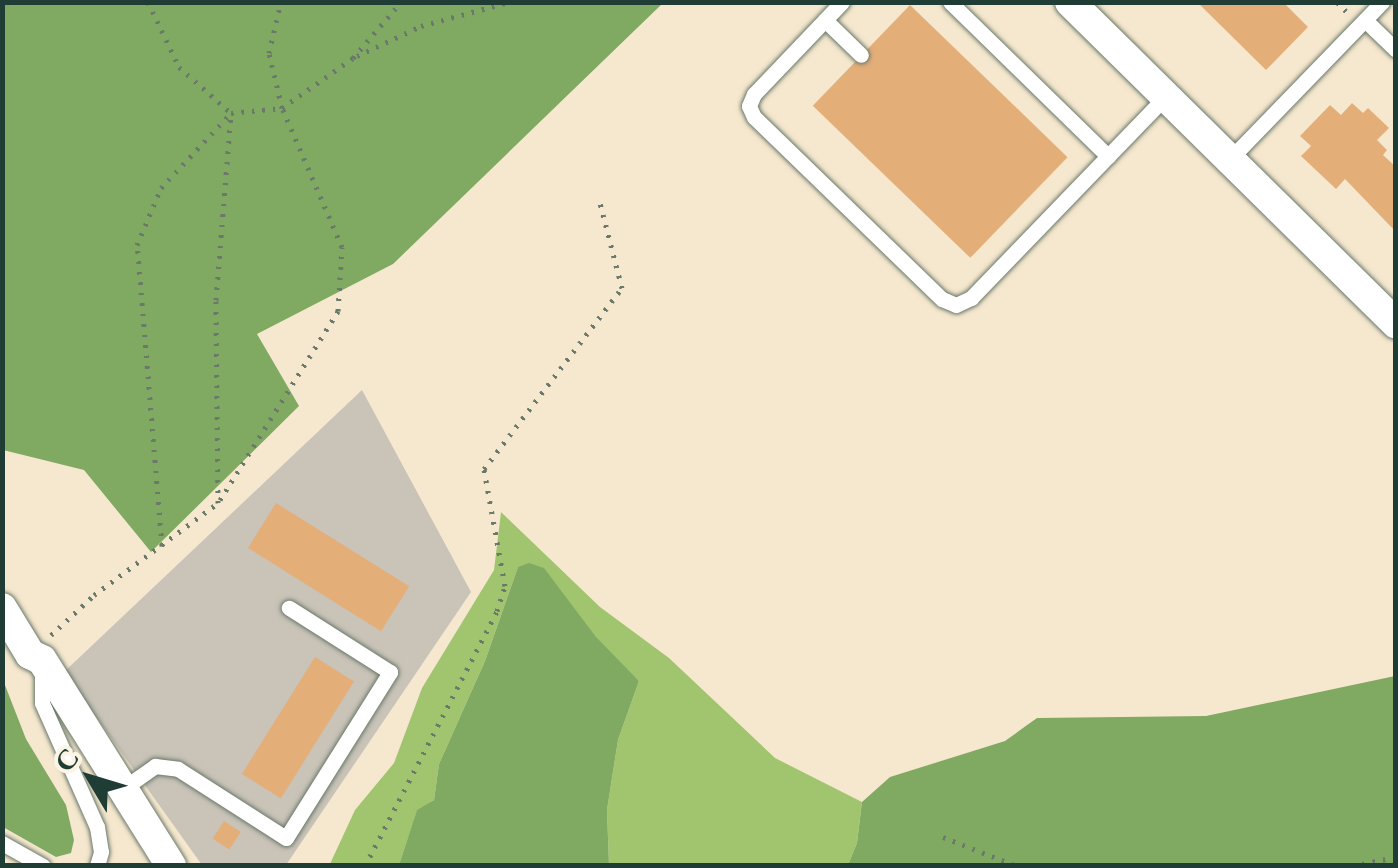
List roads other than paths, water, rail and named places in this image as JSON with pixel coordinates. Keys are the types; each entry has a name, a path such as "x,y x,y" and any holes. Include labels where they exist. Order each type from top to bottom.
{"street":[{"path":"1070,2 1227,162 1396,324"},
{"path":"2,608 171,866"}],"lane":[{"path":"842,2 754,94 749,106 754,117 942,299 956,305 971,298 1164,98"},
{"path":"950,2 1108,156"},
{"path":"1227,162 1382,2"},
{"path":"826,20 861,55"},
{"path":"1365,20 1396,50"},
{"path":"121,790 155,766 178,770 286,838 390,672 289,608"},
{"path":"36,657 42,703 97,827 102,852 97,866"},
{"path":"2,843 43,866"}]}
